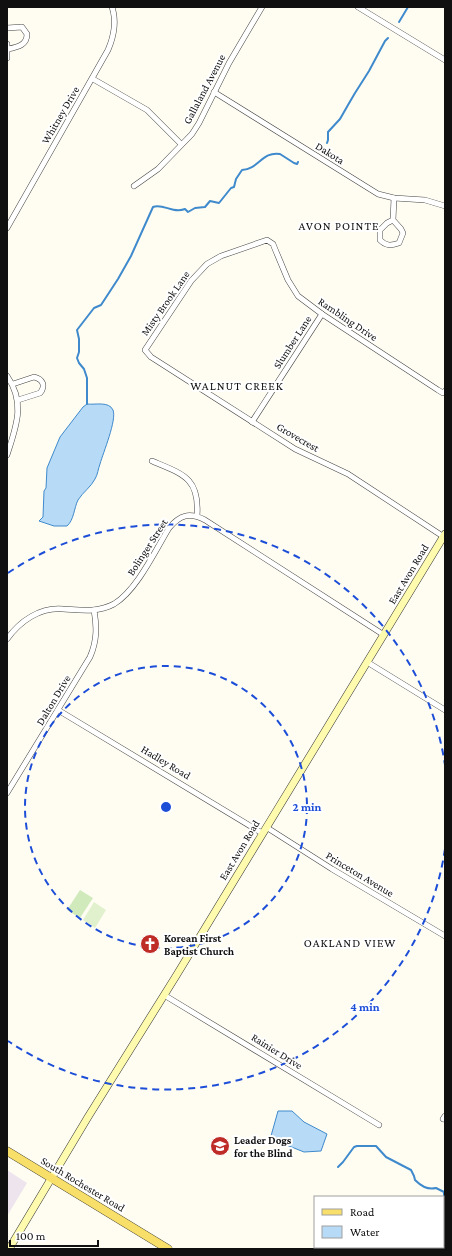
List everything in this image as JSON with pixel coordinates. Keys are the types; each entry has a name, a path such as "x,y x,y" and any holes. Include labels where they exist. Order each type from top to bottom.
{"main road":[{"name":"East Avon Road","path":"9,1249 88,1117 444,536"},
{"name":"South Rochester Road","path":"7,1151 168,1249"}],"street":[{"name":"Whitney Drive","path":"7,228 93,79 113,40 115,20 112,7"},
{"name":"Gallaland Avenue","path":"134,186 158,169 192,134 200,123 229,63 262,7"},
{"path":"358,7 445,60"},
{"path":"7,28 22,26 28,34 25,42 21,45 7,46 7,58"},
{"path":"93,79 147,110 181,144"},
{"name":"Dakota","path":"214,92 378,194 394,198 425,200 445,206"},
{"path":"393,220 387,223 380,230 380,240 389,246 399,243 403,233 401,228 393,220 394,198"},
{"name":"Rambling Drive","path":"267,240 273,244 283,268 298,296 322,314 444,392"},
{"name":"Misty Brook Lane","path":"145,350 191,281 207,264 221,256 267,240"},
{"name":"Slumber Lane","path":"252,422 322,314"},
{"name":"Grovecrest","path":"145,350 151,357 295,449 348,474 444,536"},
{"path":"7,376 13,384 18,400 16,428 7,455"},
{"path":"13,384 34,377 41,380 43,383 40,393 18,400"},
{"path":"152,461 182,475 190,482 195,489 197,497 197,516 384,635"},
{"name":"Bolinger Street","path":"7,639 20,623 39,613 54,609 84,611 94,610 113,604 129,592 169,528 175,521 190,515 197,516"},
{"name":"Dalton Drive","path":"7,794 90,657 95,646 96,622 94,610"},
{"path":"367,662 445,710"},
{"name":"Hadley Road","path":"58,710 264,830"},
{"name":"Princeton Avenue","path":"264,830 445,936"},
{"name":"Rainier Drive","path":"164,995 379,1125"}],"shaded area":[{"path":"7,1170 27,1183 7,1216"}],"green space":[{"path":"80,890 93,898 80,918 67,910"},
{"path":"94,902 106,910 95,928 83,920"}],"water":[{"path":"87,404 108,405 113,410 114,415 97,475 91,485 78,500 73,517 67,526 54,526 39,521 43,517 47,468 60,437"},
{"path":"278,1111 292,1111 304,1122 327,1134 321,1151 304,1152 284,1144 271,1136"}],"waterway":[{"path":"399,22 408,7"},
{"path":"327,143 328,132 340,119 388,38"},
{"path":"87,404 87,378 84,369 77,358 79,352 77,330 94,308 101,305 118,279 131,256 153,207 161,206 176,210 185,209 188,212 195,208 205,207 210,201 219,203 231,188 234,187 236,179 242,170 253,167 265,157 280,154 294,163 297,164 298,162"},
{"path":"338,1167 354,1147 376,1146 386,1157 411,1170 415,1180 422,1186 427,1188 436,1188 444,1192 445,1198"}],"place":[{"name":"Korean First Baptist Church","path":"150,944"},
{"name":"Leader Dogs for the Blind","path":"220,1146"}],"district":[{"name":"AVON POINTE","path":"339,226"},
{"name":"WALNUT CREEK","path":"237,386"},
{"name":"OAKLAND VIEW","path":"350,943"}]}
